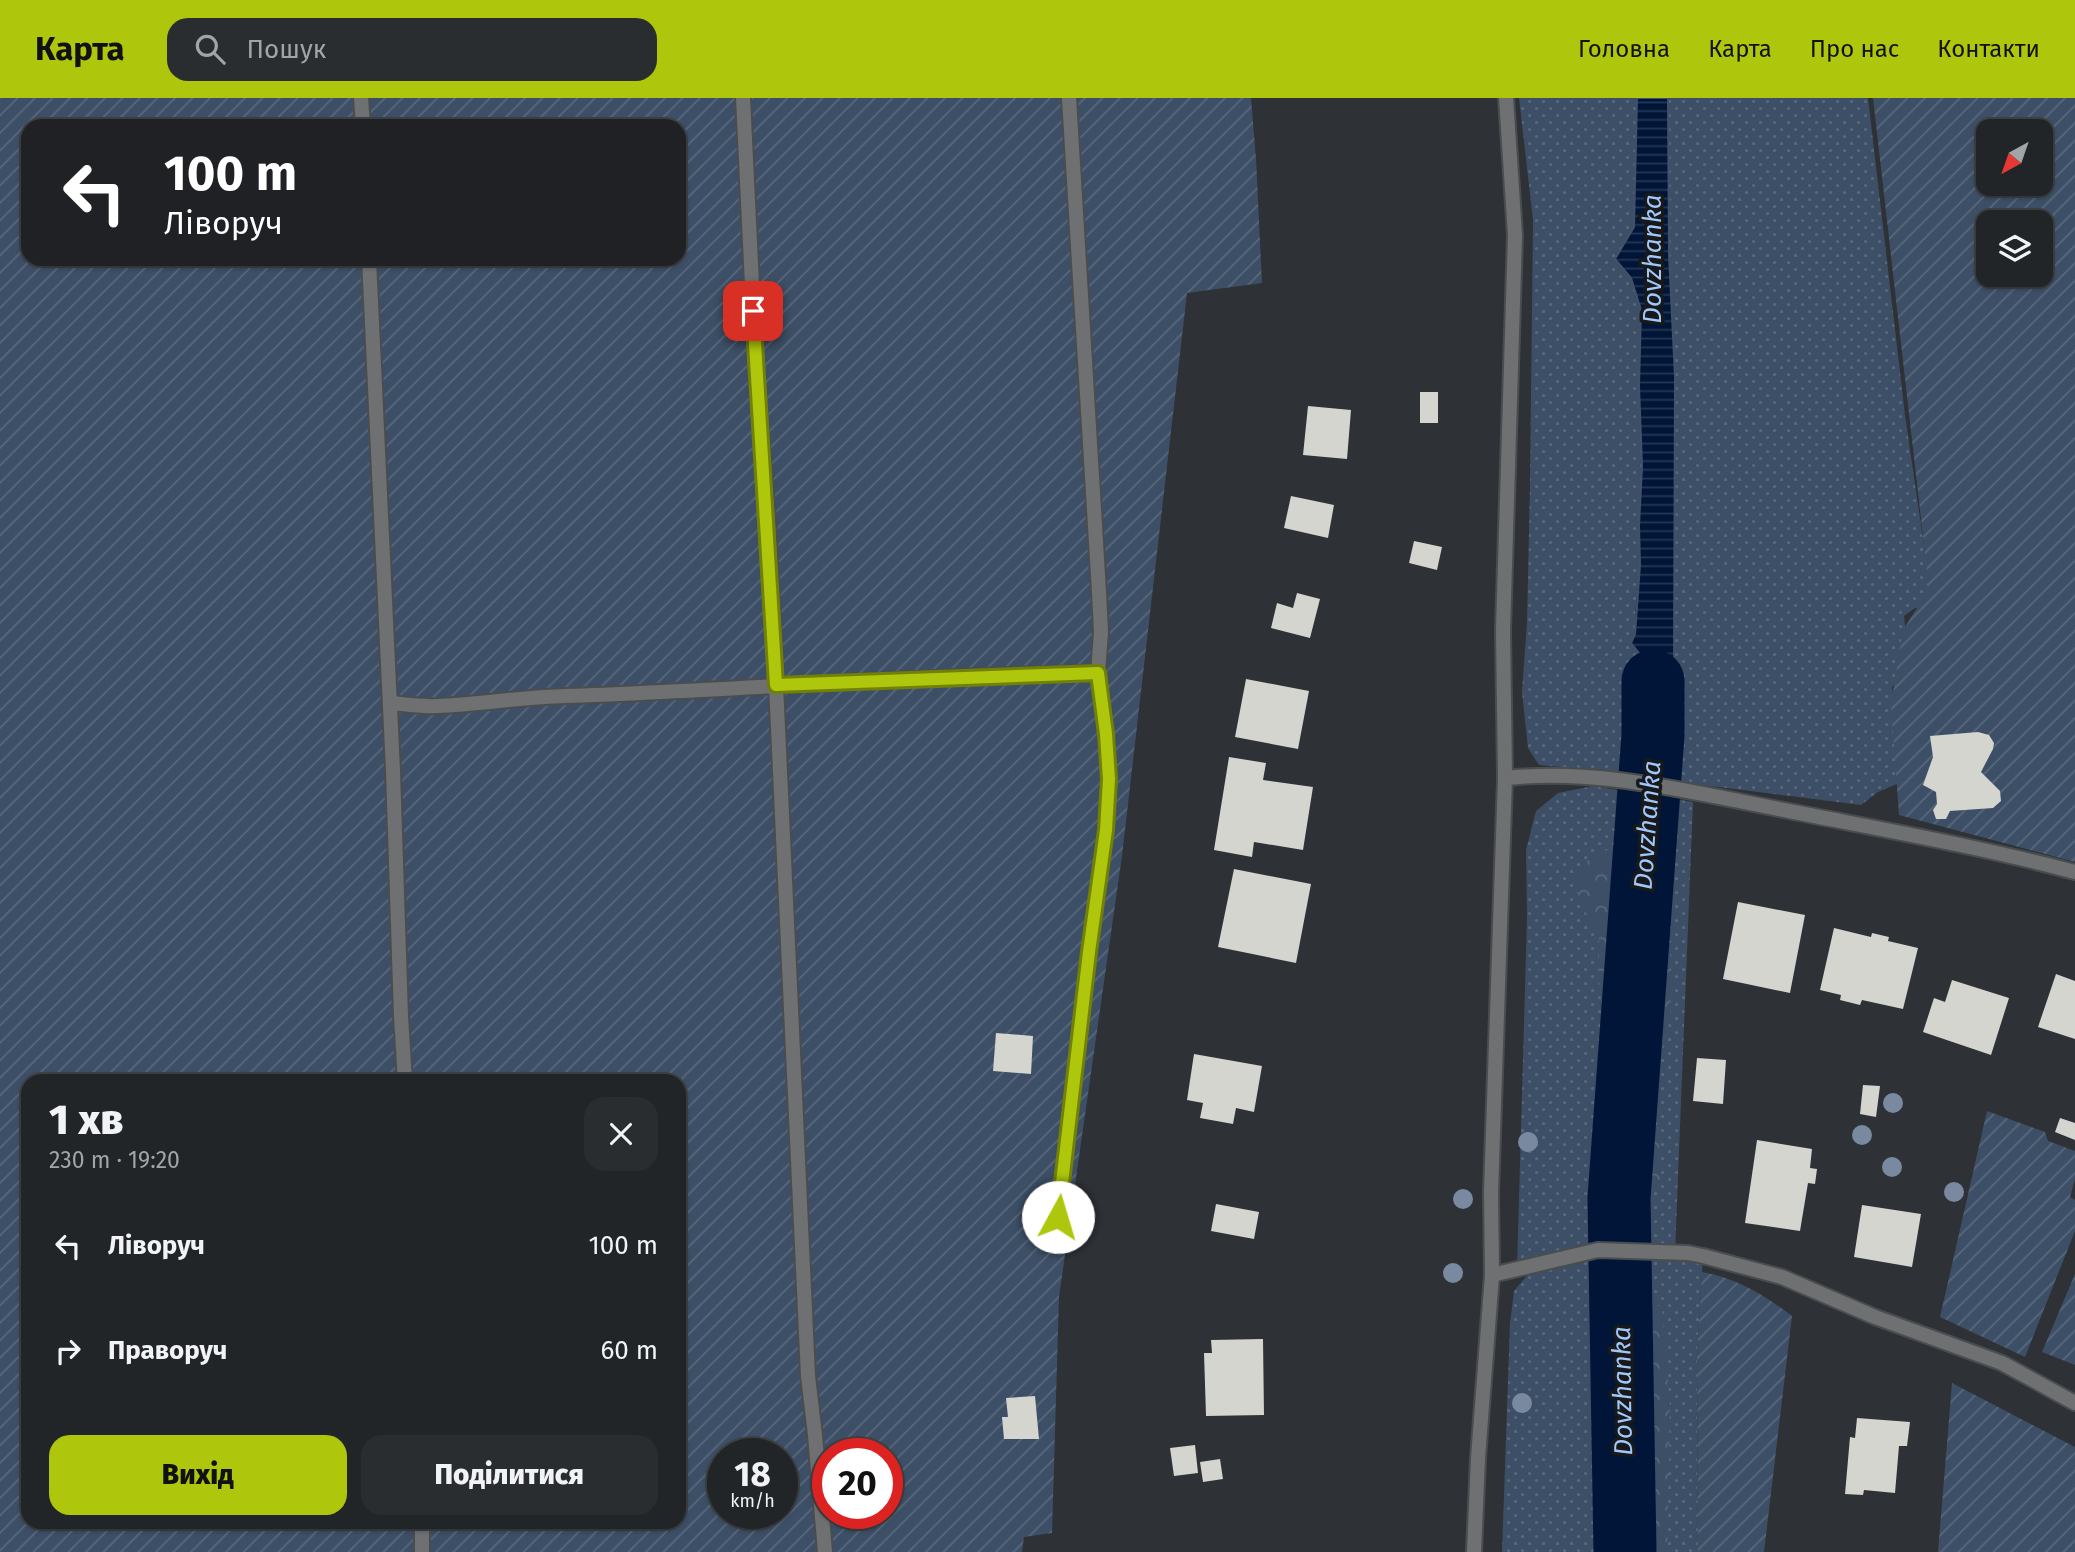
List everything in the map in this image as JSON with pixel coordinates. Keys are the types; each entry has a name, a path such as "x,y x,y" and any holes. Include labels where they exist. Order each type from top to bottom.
{"street":[{"path":"361,98 362,119"},
{"path":"743,98 757,388 768,519 808,1377 825,1552"},
{"path":"1058,1217 1106,830 1109,779 1098,673 1101,632 1099,592 1069,98"},
{"path":"1474,1552 1478,1458 1492,1275 1491,1178 1505,778 1503,630 1515,235 1506,98"},
{"path":"369,266 405,1074"},
{"path":"390,703 436,706 551,696 1098,673"},
{"path":"1505,778 1544,774 1619,779 2004,853 2075,872"},
{"path":"1492,1275 1598,1250 1703,1256 1782,1277 1875,1317 2002,1363 2075,1403"},
{"path":"422,1529 422,1552"}],"green space":[{"path":"0,98 1251,98 1262,283 1187,293 1122,856 1059,1297 1052,1533 1024,1537 1022,1552 0,1552"},
{"path":"1519,98 1637,98 1634,227 1616,259 1631,277 1641,310 1639,386 1642,466 1640,565 1635,615 1639,667 1633,773 1539,765 1528,748 1522,692 1527,623 1533,220"},
{"path":"1668,98 1868,98 1905,415 1933,608 1915,608 1904,616 1910,673 1892,687 1904,781 1878,792 1861,805 1656,779 1653,769 1674,665 1675,377 1669,255"},
{"path":"1873,98 2075,98 2075,862 1899,815 1891,705 1903,630 1929,589"},
{"path":"1593,786 1693,802 1675,1252 1703,1256 1697,1357 1698,1552 1502,1552 1510,1323 1514,1291 1536,1265 1517,1269 1527,918 1526,850 1536,811 1558,793"},
{"path":"1665,810 1677,832 1664,855 1669,883 1668,930 1672,980 1670,1020 1660,1058 1644,1063 1615,1037 1603,1018 1599,982 1599,936 1582,906 1574,881 1590,857 1622,844 1634,815"},
{"path":"1641,1105 1660,1141 1658,1155 1661,1186 1637,1206 1611,1172 1616,1128"},
{"path":"1987,1111 2045,1132 2048,1141 2075,1151 2075,1179 2070,1197 2075,1200 2075,1231 2025,1357 1940,1317"},
{"path":"1702,1272 1727,1278 1750,1288 1792,1316 1764,1552 1698,1552 1697,1356"},
{"path":"2075,1274 2075,1365 2042,1352"},
{"path":"1642,1294 1662,1307 1670,1407 1667,1552 1635,1552 1640,1503 1636,1452 1642,1412"},
{"path":"1952,1383 2075,1447 2075,1552 1938,1552"}],"water":[{"path":"1637,98 1668,98 1669,255 1675,377 1674,665 1653,769 1634,766 1639,653 1631,643 1635,634 1640,565 1641,310 1631,278 1615,259 1634,227"}],"building":[{"path":"1420,392 1438,392 1438,423 1420,423"},
{"path":"1308,406 1351,410 1347,459 1303,455"},
{"path":"1291,496 1334,505 1328,538 1284,528"},
{"path":"1414,541 1442,547 1437,570 1409,563"},
{"path":"1297,593 1320,599 1310,638 1271,628 1277,603 1293,608"},
{"path":"1246,679 1309,691 1298,749 1235,737"},
{"path":"1978,732 1989,735 1994,743 1981,772 2000,791 2001,801 1993,808 1950,811 1946,819 1936,819 1933,810 1937,804 1936,792 1923,785 1933,757 1930,736"},
{"path":"1229,757 1266,763 1263,780 1313,787 1303,850 1254,842 1252,857 1214,850"},
{"path":"1234,869 1311,884 1296,963 1218,947"},
{"path":"1738,902 1805,915 1790,993 1723,979"},
{"path":"1834,928 1871,937 1872,933 1889,937 1888,941 1918,948 1903,1009 1862,1000 1860,1005 1840,1000 1841,995 1820,990"},
{"path":"2056,974 2075,981 2075,1039 2038,1027"},
{"path":"1952,980 2009,998 1991,1055 1923,1032 1934,998 1945,1002"},
{"path":"996,1033 1033,1036 1031,1074 993,1071"},
{"path":"1194,1054 1262,1066 1254,1112 1236,1108 1233,1124 1200,1118 1203,1103 1187,1100"},
{"path":"1697,1058 1726,1060 1723,1104 1693,1101"},
{"path":"1863,1085 1880,1086 1876,1117 1860,1114"},
{"path":"2060,1118 2075,1123 2075,1140 2055,1132"},
{"path":"1757,1140 1812,1149 1810,1168 1817,1169 1815,1184 1808,1183 1800,1231 1745,1223"},
{"path":"1216,1204 1259,1212 1254,1239 1211,1231"},
{"path":"1862,1205 1921,1214 1912,1267 1854,1257"},
{"path":"1263,1339 1264,1415 1206,1416 1204,1353 1212,1353 1211,1340"},
{"path":"1035,1396 1039,1439 1004,1439 1002,1417 1008,1417 1006,1398"},
{"path":"1857,1418 1910,1422 1907,1446 1899,1446 1895,1493 1864,1490 1863,1495 1845,1494 1850,1437 1855,1438"},
{"path":"1195,1445 1198,1473 1174,1476 1170,1448"},
{"path":"1220,1459 1223,1479 1203,1482 1200,1462"}],"waterway":[{"name":"Dovzhanka","path":"1625,1552 1619,1198 1653,735 1653,681"}],"route":[{"path":"753,311 768,519 776,685 1098,673 1109,779 1106,830 1058,1217"}]}
